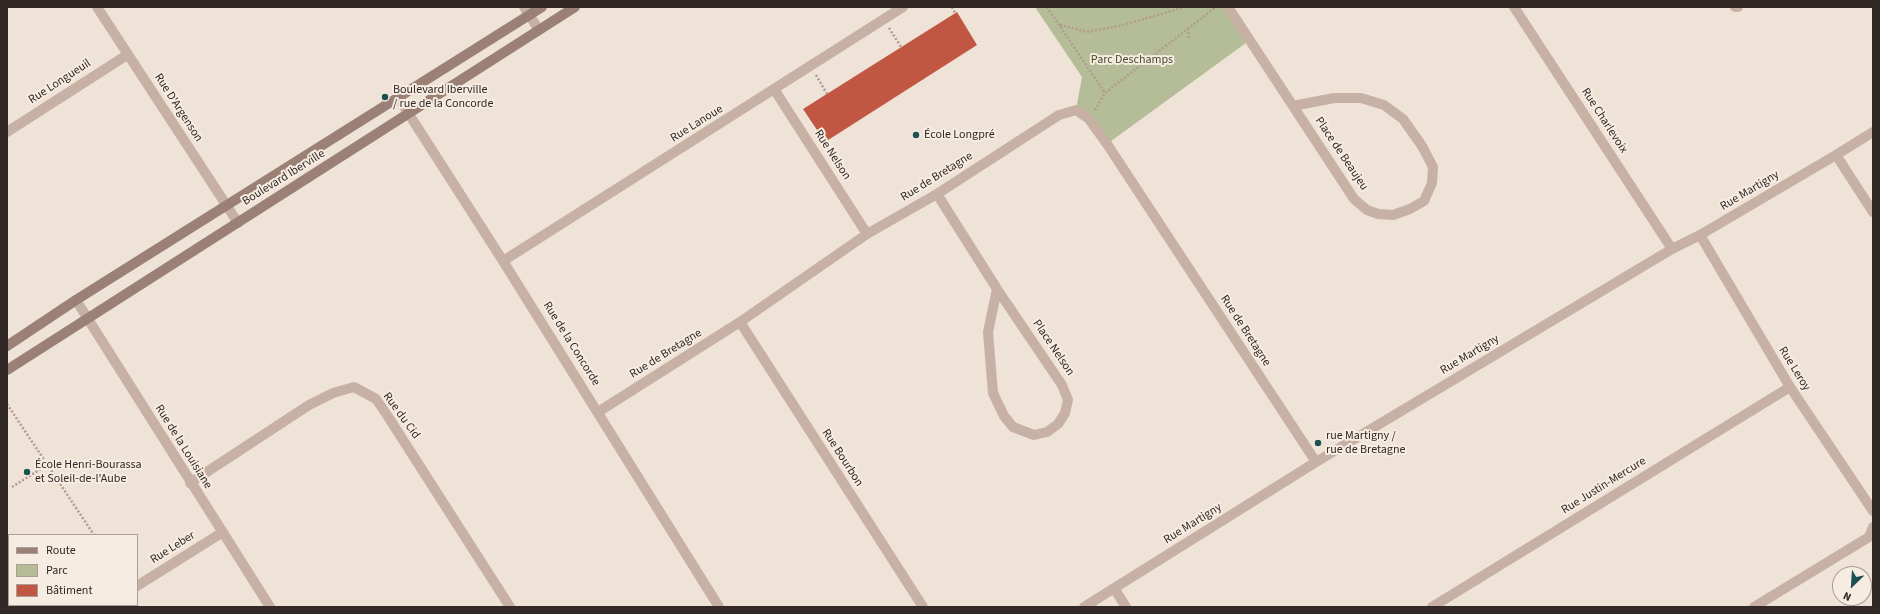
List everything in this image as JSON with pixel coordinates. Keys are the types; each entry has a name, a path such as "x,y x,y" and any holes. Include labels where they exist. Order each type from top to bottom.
{"street":[{"name":"Rue D'Argenson","path":"97,7 225,206 238,223"},
{"name":"Boulevard Iberville","path":"7,346 76,300 398,97 527,11 542,7"},
{"name":"Boulevard Iberville","path":"7,370 575,7"},
{"name":"Rue Lanoue","path":"503,261 904,7"},
{"name":"Place de Beaujeu","path":"1228,7 1354,199 1367,210 1378,214 1393,215 1410,209 1424,200 1432,183 1433,167 1422,146 1403,119 1391,110 1384,105 1361,98 1334,98 1293,106"},
{"name":"Rue Charlevoix","path":"1514,7 1672,249"},
{"path":"527,11 539,30"},
{"name":"Rue Longueuil","path":"7,132 127,55"},
{"name":"Rue Nelson","path":"774,89 867,234"},
{"name":"Rue de la Concorde","path":"398,97 408,115 503,261 719,607"},
{"name":"Rue de Bretagne","path":"598,412 740,322 867,234 937,194 1059,115 1076,110 1089,119 1316,462"},
{"name":"Rue Martigny","path":"1084,607 1316,462 1672,249 1700,236 1873,132"},
{"path":"1836,155 1873,212"},
{"name":"Place Nelson","path":"937,194 996,289 1062,384 1068,400 1064,413 1058,424 1047,432 1034,435 1013,427 1004,416 993,393 988,332 996,289"},
{"name":"Rue Leroy","path":"1700,236 1790,387 1873,511"},
{"name":"Rue de la Louisiane","path":"76,300 190,483 270,607"},
{"name":"Rue Bourbon","path":"740,322 923,607"},
{"name":"Rue du Cid","path":"190,483 309,405 333,393 354,387 376,399 510,607"},
{"name":"Rue Justin-Mercure","path":"1432,607 1790,387"},
{"path":"1754,607 1869,537 1873,527"},
{"name":"Rue Leber","path":"138,585 223,532"},
{"path":"1114,588 1126,607"}],"path":[{"path":"952,7 956,12"},
{"path":"1046,7 1105,93"},
{"path":"1059,25 1087,32 1185,7"},
{"path":"1089,119 1105,93 1217,7"},
{"path":"884,20 901,47"},
{"path":"1188,28 1190,40"},
{"path":"810,66 827,94"},
{"path":"7,404 93,534"},
{"path":"12,487 47,465"}],"green space":[{"name":"Parc Deschamps","path":"1035,7 1228,7 1250,40 1107,144 1076,110 1082,77"}],"building":[{"path":"957,12 977,45 825,142 803,109"}],"place":[{"name":"Boulevard Iberville / rue de la Concorde","path":"385,97"},
{"name":"École Longpré","path":"916,135"},
{"name":"rue Martigny / rue de Bretagne","path":"1318,443"},
{"name":"École Henri-Bourassa et Soleil-de-l'Aube","path":"27,472"}]}
